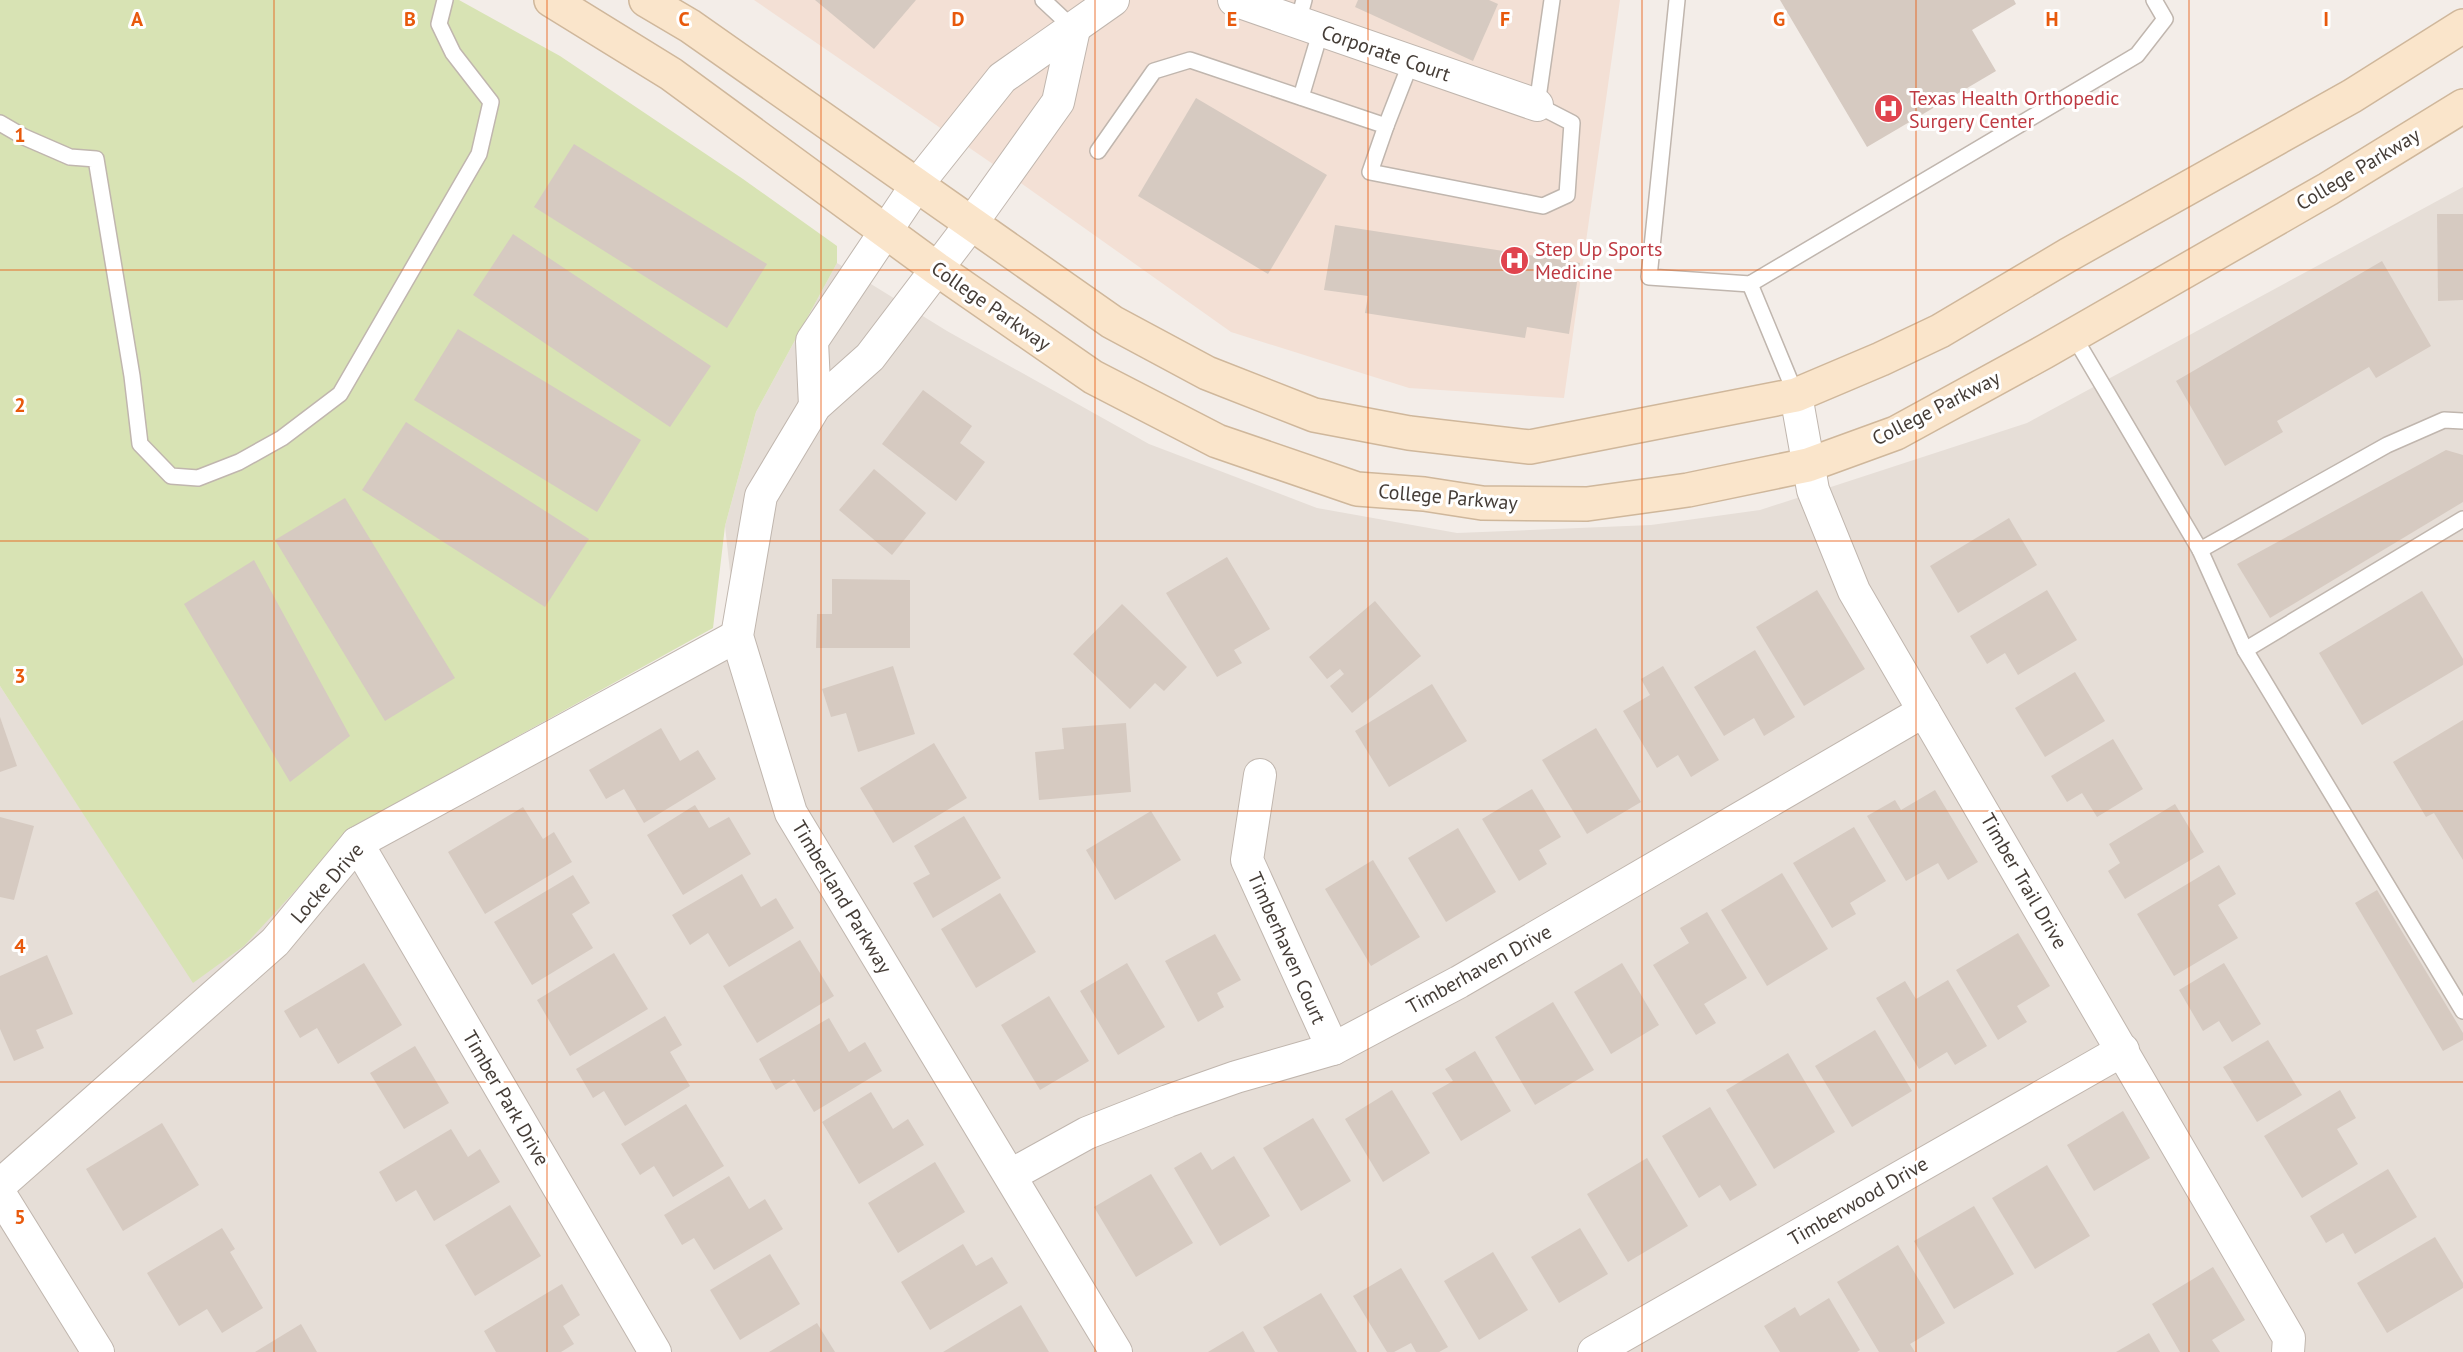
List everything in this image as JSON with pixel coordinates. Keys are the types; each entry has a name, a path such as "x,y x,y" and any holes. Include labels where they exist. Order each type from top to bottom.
{"main road":[{"name":"College Parkway","path":"551,0 670,74 937,269 1093,377 1217,441 1357,489 1424,494 1482,503 1587,504 1688,490 1808,465 1896,433 2328,189 2463,106"},
{"path":"646,0 690,26 1112,322 1208,372 1314,415 1409,433 1530,447 1796,395 1940,331 2068,255 2352,96 2463,26"}],"street":[{"path":"815,406 812,341 916,186 1002,78 1113,0"},
{"name":"Corporate Court","path":"1234,0 1308,17 1411,62 1537,105"},
{"name":"Timberland Parkway","path":"1074,29 1058,102 971,224 870,357 815,406 761,496 737,636 791,813 1116,1352"},
{"name":"Timber Trail Drive","path":"1796,395 1813,490 1854,591 2289,1338 2288,1352"},
{"name":"Locke Drive","path":"0,1185 275,942 357,843 737,636"},
{"name":"Timberhaven Drive","path":"1011,1175 1087,1133 1167,1101 1236,1077 1333,1049 1459,982 1924,711"},
{"name":"Timberhaven Court","path":"1260,775 1247,860 1333,1049"},
{"name":"Timber Park Drive","path":"357,843 655,1352"},
{"name":"Timberwood Drive","path":"1594,1352 2123,1050"},
{"path":"0,1194 98,1352"}],"lane":[{"path":"0,123 70,158 96,159 132,376 140,444 171,476 198,478 239,462 282,438 340,394 480,154 491,102 453,53 439,24 445,0"},
{"path":"1043,0 1074,29"},
{"path":"1411,62 1370,172 1543,206 1567,195 1572,123 1537,105 1552,0"},
{"path":"1677,0 1649,277 1750,284 2137,55 2165,19 2154,0"},
{"path":"1301,98 1308,17"},
{"path":"1098,151 1154,71 1190,60 1386,126"},
{"path":"1750,284 1796,395"},
{"path":"2073,335 2200,550 2245,650 2463,1011"},
{"path":"2200,550 2387,445 2444,420 2463,421"},
{"path":"2245,650 2463,519"}],"shaded area":[{"path":"754,0 1620,0 1564,398 1409,388 1231,332 1025,186"},
{"path":"2463,187 2463,1352 0,1352 0,686 181,963 299,888 355,826 737,636 725,526 756,412 837,263 947,331 1149,444 1317,508 1457,533 1651,525 1760,510 2027,423"}],"green space":[{"path":"0,0 459,0 560,56 743,179 837,246 837,263 756,412 725,526 713,628 355,826 244,946 193,983 0,686"}],"building":[{"path":"815,0 916,0 874,49"},
{"path":"1358,0 1489,0 1498,4 1473,61 1355,7"},
{"name":"Texas Health Orthopedic Surgery Center","path":"1780,0 2014,0 2016,4 1972,30 1996,71 1867,147"},
{"path":"1196,98 1327,175 1268,274 1138,196"},
{"path":"574,144 767,264 727,328 534,207"},
{"path":"2437,214 2463,214 2463,300 2438,301"},
{"path":"1335,225 1580,263 1569,334 1527,327 1525,338 1365,313 1368,296 1324,290"},
{"path":"513,234 711,366 670,427 473,295"},
{"path":"2382,261 2431,346 2376,378 2369,367 2277,421 2283,432 2225,466 2176,381"},
{"path":"458,329 641,440 597,512 414,400"},
{"path":"923,390 972,426 960,443 985,462 956,501 882,444"},
{"path":"406,422 589,539 545,607 362,490"},
{"path":"2446,450 2463,455 2463,502 2270,618 2237,564"},
{"path":"874,469 926,513 892,555 839,510"},
{"path":"345,498 455,678 385,721 275,540"},
{"path":"2009,518 2037,565 1958,613 1930,566"},
{"path":"1227,557 1270,629 1234,650 1242,663 1217,677 1166,593"},
{"path":"254,560 350,736 290,782 184,604"},
{"path":"832,579 910,580 910,648 816,648 817,614 832,614"},
{"path":"1817,590 1865,669 1804,706 1756,627"},
{"path":"2047,590 2077,640 2018,675 2005,653 1987,664 1970,636"},
{"path":"2422,591 2463,659 2463,665 2362,725 2319,653"},
{"path":"1375,601 1421,656 1352,713 1330,686 1344,674 1340,669 1327,679 1309,657"},
{"path":"1122,604 1187,667 1164,691 1155,683 1130,709 1073,654"},
{"path":"1755,650 1795,717 1764,736 1754,718 1724,736 1694,687"},
{"path":"893,666 915,734 858,752 846,713 831,717 822,689"},
{"path":"1663,666 1719,760 1691,777 1678,755 1657,768 1623,711 1650,695 1641,679"},
{"path":"2075,672 2105,721 2045,757 2015,708"},
{"path":"1432,684 1467,741 1389,787 1355,731"},
{"path":"0,717 17,766 0,772"},
{"path":"2463,720 2463,860 2434,813 2426,817 2393,762"},
{"path":"1126,723 1131,792 1039,800 1035,752 1064,749 1062,728"},
{"path":"661,728 680,761 698,750 716,779 644,823 624,789 606,799 589,770"},
{"path":"1596,728 1641,802 1587,834 1542,760"},
{"path":"2113,739 2143,789 2097,817 2082,793 2067,802 2051,776"},
{"path":"934,743 967,798 893,843 860,788"},
{"path":"1532,789 1561,837 1539,850 1547,864 1519,881 1482,819"},
{"path":"1935,790 1978,862 1948,880 1938,863 1906,881 1867,816 1895,800 1901,810"},
{"path":"2175,804 2204,852 2125,899 2108,871 2120,863 2109,844"},
{"path":"695,805 709,828 729,817 751,854 683,895 647,835"},
{"path":"523,807 543,839 554,832 572,862 485,914 448,852"},
{"path":"1151,811 1181,860 1115,900 1086,850"},
{"path":"964,816 1001,878 933,918 913,883 930,874 914,846"},
{"path":"0,817 34,826 14,900 0,897"},
{"path":"1854,827 1886,881 1850,903 1856,914 1832,928 1793,863"},
{"path":"1458,828 1496,892 1446,922 1408,858"},
{"path":"1373,860 1420,937 1371,966 1325,889"},
{"path":"2219,865 2236,894 2218,905 2238,938 2174,976 2137,914"},
{"path":"1782,873 1828,949 1767,986 1721,910"},
{"path":"742,874 761,907 776,898 794,928 729,967 708,933 690,945 672,915"},
{"path":"573,875 590,903 572,914 593,948 532,985 494,922"},
{"path":"2377,890 2463,1033 2463,1040 2443,1051 2355,903"},
{"path":"1000,893 1036,952 976,988 941,929"},
{"path":"1707,912 1747,978 1704,1004 1716,1023 1696,1035 1653,965 1689,943 1680,928"},
{"path":"2018,933 2050,986 2017,1006 2027,1022 1998,1040 1956,970"},
{"path":"1215,934 1241,980 1217,993 1224,1007 1198,1022 1165,961"},
{"path":"800,940 834,996 757,1043 723,986"},
{"path":"614,953 648,1009 570,1056 537,1000"},
{"path":"47,955 73,1014 36,1030 44,1048 14,1061 0,1029 0,976"},
{"path":"364,963 402,1025 338,1064 317,1028 300,1038 284,1011"},
{"path":"1127,963 1165,1027 1118,1055 1080,991"},
{"path":"1622,963 1659,1025 1611,1054 1574,992"},
{"path":"2224,963 2261,1024 2232,1042 2219,1021 2203,1031 2179,990"},
{"path":"1948,980 1987,1046 1955,1065 1947,1052 1919,1069 1876,998 1905,981 1916,999"},
{"path":"1049,996 1089,1061 1040,1090 1001,1025"},
{"path":"1553,1002 1594,1070 1535,1105 1495,1037"},
{"path":"665,1016 682,1045 670,1052 690,1086 625,1126 604,1091 593,1098 576,1069"},
{"path":"829,1018 849,1052 865,1042 882,1071 814,1112 794,1079 776,1090 759,1059"},
{"path":"1875,1030 1912,1091 1852,1127 1815,1066"},
{"path":"2268,1040 2302,1095 2257,1122 2223,1067"},
{"path":"415,1046 449,1103 404,1129 370,1073"},
{"path":"1475,1051 1511,1111 1461,1141 1432,1093 1453,1081 1445,1069"},
{"path":"1788,1053 1835,1132 1774,1169 1726,1090"},
{"path":"1392,1090 1430,1153 1383,1182 1345,1119"},
{"path":"2340,1090 2356,1118 2337,1129 2358,1164 2302,1198 2264,1136"},
{"path":"871,1092 893,1129 908,1119 924,1145 859,1184 822,1122"},
{"path":"686,1104 724,1166 673,1197 654,1166 640,1175 621,1144"},
{"path":"1710,1107 1757,1185 1730,1201 1720,1185 1699,1198 1662,1136"},
{"path":"2123,1111 2150,1158 2094,1191 2067,1145"},
{"path":"1313,1118 1351,1181 1301,1211 1263,1148"},
{"path":"162,1123 199,1185 123,1231 86,1169"},
{"path":"451,1129 468,1157 480,1149 500,1182 434,1221 416,1190 396,1202 379,1172"},
{"path":"1201,1152 1212,1170 1234,1156 1270,1216 1220,1246 1174,1168"},
{"path":"1647,1158 1688,1226 1628,1262 1587,1194"},
{"path":"935,1162 965,1212 898,1253 868,1203"},
{"path":"2047,1165 2090,1236 2035,1269 1992,1198"},
{"path":"2388,1169 2417,1217 2355,1254 2343,1233 2326,1243 2310,1216"},
{"path":"1151,1174 1193,1243 1136,1277 1094,1207"},
{"path":"729,1176 749,1209 765,1199 783,1229 714,1270 694,1238 682,1245 664,1215"},
{"path":"510,1205 541,1256 475,1296 445,1245"},
{"path":"1974,1206 2014,1274 1954,1309 1914,1241"},
{"path":"222,1228 235,1249 230,1252 263,1308 222,1333 207,1309 179,1326 147,1273"},
{"path":"1580,1228 1608,1274 1559,1303 1531,1257"},
{"path":"2435,1237 2463,1283 2463,1288 2387,1333 2357,1283"},
{"path":"963,1244 976,1266 992,1257 1008,1283 930,1330 901,1282"},
{"path":"1898,1245 1945,1323 1910,1344 1915,1352 1879,1352 1837,1282"},
{"path":"1493,1252 1528,1310 1479,1340 1444,1281"},
{"path":"770,1254 800,1304 740,1340 710,1290"},
{"path":"2213,1267 2245,1320 2212,1340 2220,1352 2180,1352 2152,1304"},
{"path":"1401,1268 1448,1347 1439,1352 1416,1352 1411,1343 1394,1352 1387,1352 1353,1296"},
{"path":"562,1284 580,1315 563,1326 574,1344 561,1352 496,1352 484,1331"},
{"path":"1321,1293 1357,1352 1278,1352 1263,1327"},
{"path":"1829,1298 1860,1350 1857,1352 1780,1352 1764,1326 1795,1307 1800,1316"},
{"path":"1021,1305 1049,1352 943,1352"},
{"path":"817,1323 835,1352 769,1352"},
{"path":"301,1324 317,1352 255,1352"},
{"path":"1243,1331 1255,1352 1208,1352"},
{"path":"2149,1333 2160,1352 2116,1352"}],"place":[{"name":"Texas Health Orthopedic Surgery Center","path":"1888,109"},
{"name":"Step Up Sports Medicine","path":"1514,260"}]}
